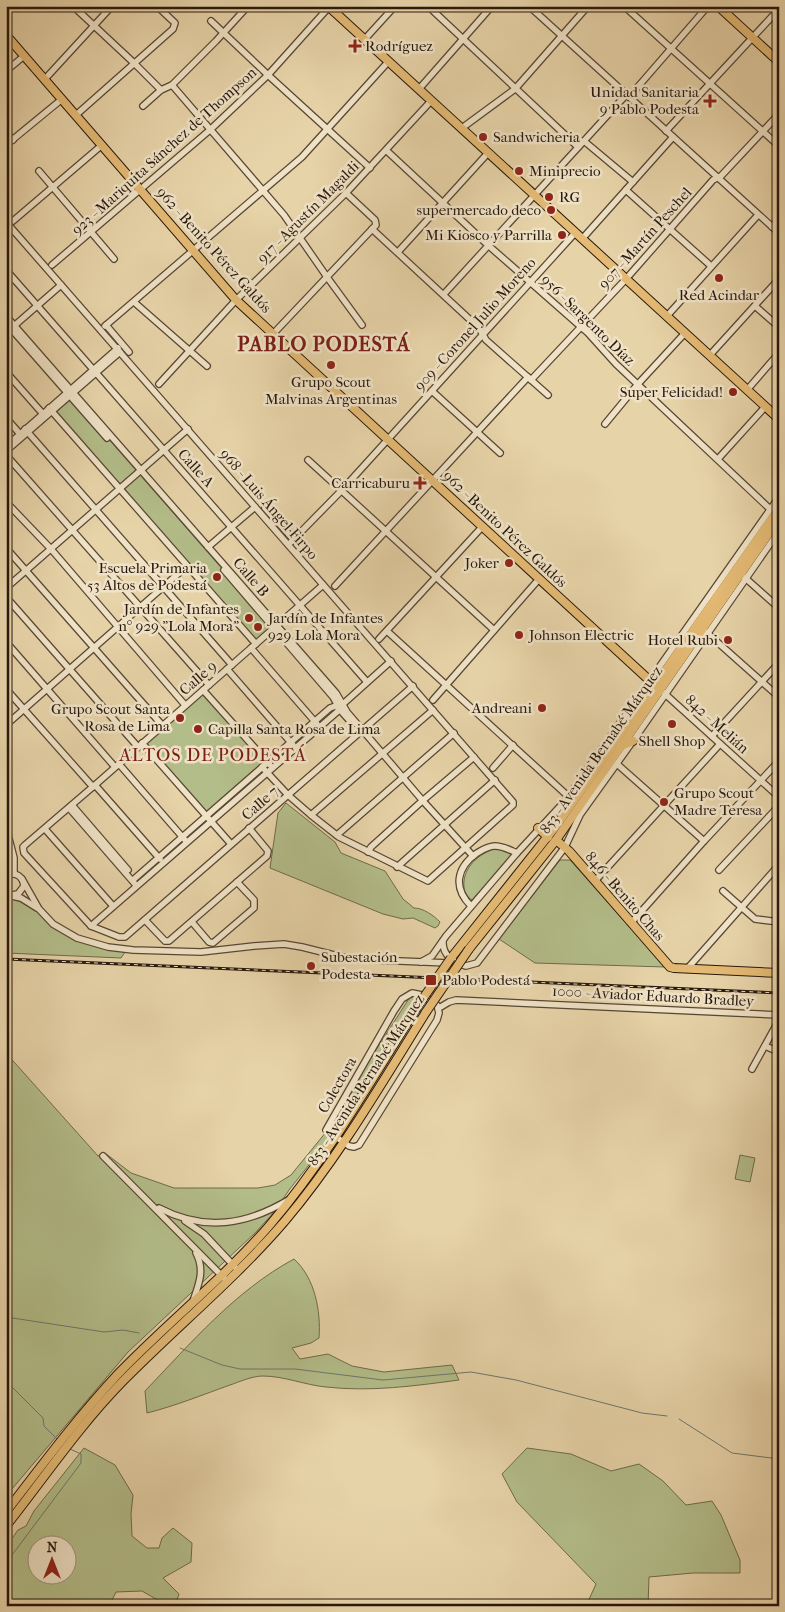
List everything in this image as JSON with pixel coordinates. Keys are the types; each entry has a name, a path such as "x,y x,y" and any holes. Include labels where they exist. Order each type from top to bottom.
{"main road":[{"path":"718,6 779,62"},
{"path":"328,7 779,419"},
{"name":"962 - Benito Pérez Galdós","path":"6,35 236,300 658,688"},
{"name":"853 - Avenida Bernabé Márquez","path":"7,1511 106,1394 227,1281 288,1217 344,1143 426,1012 470,949 556,840 621,746 779,508"},
{"name":"853 - Avenida Bernabé Márquez","path":"6,1527 128,1364 232,1264 267,1228 293,1197 336,1137 417,1007 465,940 548,837 658,688 705,631 779,519"},
{"path":"758,550 769,544"},
{"path":"621,746 633,741"},
{"path":"580,792 587,770"},
{"path":"538,828 548,837"},
{"name":"846 - Benito Chas","path":"556,840 565,847 665,963 674,968 688,969"},
{"path":"688,969 779,973"}],"street":[{"path":"72,6 161,90"},
{"path":"45,79 112,6"},
{"path":"76,115 173,29 174,23 157,6"},
{"path":"144,106 161,90 172,85 248,6"},
{"path":"364,40 395,6"},
{"path":"428,6 578,147"},
{"path":"419,89 492,6"},
{"path":"529,6 779,233"},
{"path":"462,128 515,88 588,6"},
{"path":"624,6 779,146"},
{"path":"444,294 708,6"},
{"name":"923 - Mariquita Sánchez de Thompson","path":"52,265 211,129 268,75 328,7"},
{"path":"666,131 779,9"},
{"path":"211,21 370,168"},
{"path":"6,71 24,56"},
{"path":"129,352 105,326 302,157 388,62"},
{"path":"172,85 284,214 362,325"},
{"path":"6,145 62,98"},
{"name":"917 - Agustín Magaldi","path":"159,384 236,300 301,238 387,151 431,101"},
{"name":"907 - Martín Peschel","path":"336,586 477,431 626,279 670,228 779,114"},
{"path":"6,133 13,140"},
{"path":"582,239 673,137"},
{"path":"584,141 633,182"},
{"path":"10,221 102,145"},
{"name":"956 - Sargento Díaz","path":"387,151 580,327 770,509"},
{"path":"398,252 488,153"},
{"path":"39,171 114,259"},
{"path":"626,190 712,266"},
{"path":"273,334 376,225 375,220 346,193"},
{"path":"667,316 758,215"},
{"path":"772,227 779,219"},
{"name":"968 - Luis Ángel Firpo","path":"10,221 61,285 513,802 464,849"},
{"path":"372,229 479,328 486,340 548,395"},
{"name":"909 - Coronel Julio Moreno","path":"265,508 293,541 342,490 575,233"},
{"name":"Calle A","path":"6,270 367,682"},
{"path":"710,355 779,279"},
{"path":"10,329 61,285"},
{"path":"134,302 207,366"},
{"path":"754,306 779,327"},
{"name":"Calle B","path":"6,316 10,329"},
{"name":"Calle B","path":"6,323 70,392 336,693 340,706 472,858"},
{"path":"605,424 685,332"},
{"path":"6,451 119,350"},
{"path":"747,390 779,353"},
{"path":"6,372 43,414"},
{"path":"432,391 500,453"},
{"path":"718,459 765,406"},
{"path":"6,446 20,434 27,431 43,414 50,410"},
{"path":"50,410 188,566 320,727"},
{"path":"6,418 20,434"},
{"path":"6,588 188,429"},
{"path":"27,431 164,586 296,748"},
{"path":"6,455 209,685"},
{"path":"308,460 494,630"},
{"name":"Calle B","path":"139,471 208,547 276,627"},
{"name":"853 - Avenida Bernabé Márquez","path":"458,964 468,966 477,963 565,847 577,820 633,741 658,688 779,497"},
{"path":"6,502 51,549 185,705"},
{"path":"208,547 255,507"},
{"path":"379,639 482,527"},
{"name":"853 - Avenida Bernabé Márquez","path":"743,576 779,530"},
{"path":"6,548 162,725"},
{"path":"6,725 188,566"},
{"path":"743,576 779,608"},
{"path":"433,700 539,579"},
{"name":"Calle 9","path":"90,926 23,850 25,845 323,585"},
{"path":"6,597 70,670 231,844"},
{"path":"387,631 569,797"},
{"path":"705,631 779,697"},
{"path":"6,642 47,690 187,842"},
{"path":"269,765 296,748 391,661"},
{"path":"712,736 779,663"},
{"name":"Calle 7","path":"90,926 122,938 146,920 413,686"},
{"name":"853 - Avenida Bernabé Márquez","path":"421,962 432,956 538,828 562,806 587,770 658,688"},
{"name":"842 - Melián","path":"658,688 779,797"},
{"path":"6,689 161,860"},
{"path":"203,690 269,765"},
{"path":"161,860 211,822 291,742 330,708 340,706"},
{"path":"310,816 433,710"},
{"path":"337,835 454,733"},
{"path":"595,882 720,744"},
{"path":"493,768 513,746"},
{"path":"368,852 422,801 474,757"},
{"path":"631,923 779,761"},
{"path":"617,764 704,841"},
{"path":"264,770 310,816 337,835 428,881 464,849"},
{"path":"90,926 161,860 182,837 264,770"},
{"path":"397,866 495,780"},
{"path":"719,870 779,806"},
{"path":"70,807 136,882"},
{"path":"6,827 14,858 14,874"},
{"path":"146,920 165,941 169,941 237,882 268,853 249,828"},
{"path":"45,829 113,906"},
{"path":"472,906 462,896 459,886 463,869 472,858 486,848 494,846 517,853"},
{"path":"688,969 741,906 779,865"},
{"path":"7,876 14,874"},
{"path":"14,874 22,880 39,909 53,924 83,940 108,947 201,952 284,944 350,959 458,964"},
{"path":"9,894 18,894 23,889 22,880"},
{"path":"192,922 210,942 215,942 254,908 254,900 237,882"},
{"path":"723,891 758,920 779,922"},
{"path":"9,894 21,898 39,909"},
{"path":"443,941 443,948 447,956 458,964"},
{"name":"Colectora","path":"344,1143 326,1130 402,998 412,993 422,994 439,1008"},
{"name":"1000 - Aviador Eduardo Bradley","path":"439,1008 456,1000 779,1015"},
{"path":"344,1143 354,1147 359,1145 434,1026 439,1008"},
{"path":"752,1069 779,1020"},
{"path":"765,1046 779,1052"},
{"path":"103,1156 227,1281"},
{"path":"180,1218 218,1223 242,1220 269,1211 293,1197"},
{"path":"153,1205 198,1228 238,1270"},
{"path":"193,1246 202,1272 193,1301"}],"green space":[{"path":"70,395 274,628 256,644 51,411"},
{"path":"203,694 263,762 206,812 147,745 148,741"},
{"path":"286,803 335,842 341,853 385,871 403,899 414,908 434,917 440,922 438,926 435,928 413,918 403,919 383,914 270,868 278,813"},
{"path":"497,848 510,853 512,856 472,900 467,896 464,887 466,874 473,862 490,850"},
{"path":"560,860 570,860 665,967 535,963 499,939"},
{"path":"6,897 24,903 35,910 56,929 100,948 125,952 121,958 6,953"},
{"path":"410,997 415,997 413,1004 328,1141 289,1190 275,1211 255,1233 128,1352 6,1496 6,1053 98,1156 105,1153 131,1173 174,1188 258,1188 275,1185 291,1175 331,1126 356,1081"},
{"path":"740,1155 755,1158 750,1182 735,1179"},
{"path":"294,1259 312,1285 319,1317 319,1338 311,1343 292,1348 300,1359 328,1354 352,1366 384,1372 452,1365 459,1380 376,1389 359,1389 326,1387 279,1377 259,1376 147,1413 145,1391 179,1355 252,1286"},
{"path":"84,1448 115,1465 133,1495 131,1514 132,1536 147,1548 159,1548 162,1538 173,1528 192,1543 191,1562 163,1578 179,1594 175,1606 168,1606 142,1591 116,1592 109,1606 6,1606 6,1547 18,1530 26,1526 34,1511"},
{"path":"527,1448 571,1454 611,1471 639,1464 663,1481 686,1505 712,1501 721,1515 740,1560 740,1573 693,1573 649,1577 648,1606 586,1606 596,1584 517,1502 502,1474"}],"waterway":[{"path":"6,1317 104,1332 123,1330 139,1333"},
{"path":"180,1348 222,1365 240,1369 295,1369 383,1380 471,1372 516,1380 642,1413 667,1416"},
{"path":"6,1381 43,1418 44,1426 57,1439"},
{"path":"679,1419 732,1453 779,1459"},
{"path":"6,1563 81,1463 81,1454 70,1449"}],"railway":[{"path":"6,959 779,993"}],"place":[{"name":"Rodríguez","path":"355,46"},
{"name":"Unidad Sanitaria 9 Pablo Podesta","path":"710,101"},
{"name":"Sandwicheria","path":"483,137"},
{"name":"Miniprecio","path":"519,171"},
{"name":"RG","path":"549,197"},
{"name":"supermercado deco","path":"551,210"},
{"name":"Mi Kiosco y Parrilla","path":"562,235"},
{"name":"Red Acindar","path":"719,278"},
{"name":"Grupo Scout Malvinas Argentinas","path":"331,365"},
{"name":"Super Felicidad!","path":"733,392"},
{"name":"Carricaburu","path":"420,483"},
{"name":"Joker","path":"509,563"},
{"name":"Escuela Primaria 53 Altos de Podestá","path":"217,577"},
{"name":"Jardín de Infantes n° 929 \"Lola Mora\"","path":"249,618"},
{"name":"Jardín de Infantes 929 Lola Mora","path":"258,627"},
{"name":"Johnson Electric","path":"519,635"},
{"name":"Hotel Rubi","path":"728,640"},
{"name":"Andreani","path":"542,708"},
{"name":"Grupo Scout Santa Rosa de Lima","path":"180,718"},
{"name":"Shell Shop","path":"672,724"},
{"name":"Capilla Santa Rosa de Lima","path":"198,729"},
{"name":"Grupo Scout Madre Teresa","path":"664,802"},
{"name":"Subestación Podesta","path":"311,966"},
{"name":"Pablo Podestá","path":"431,980"}],"district":[{"name":"PABLO PODESTÁ","path":"324,344"},
{"name":"ALTOS DE PODESTÁ","path":"213,755"}]}
